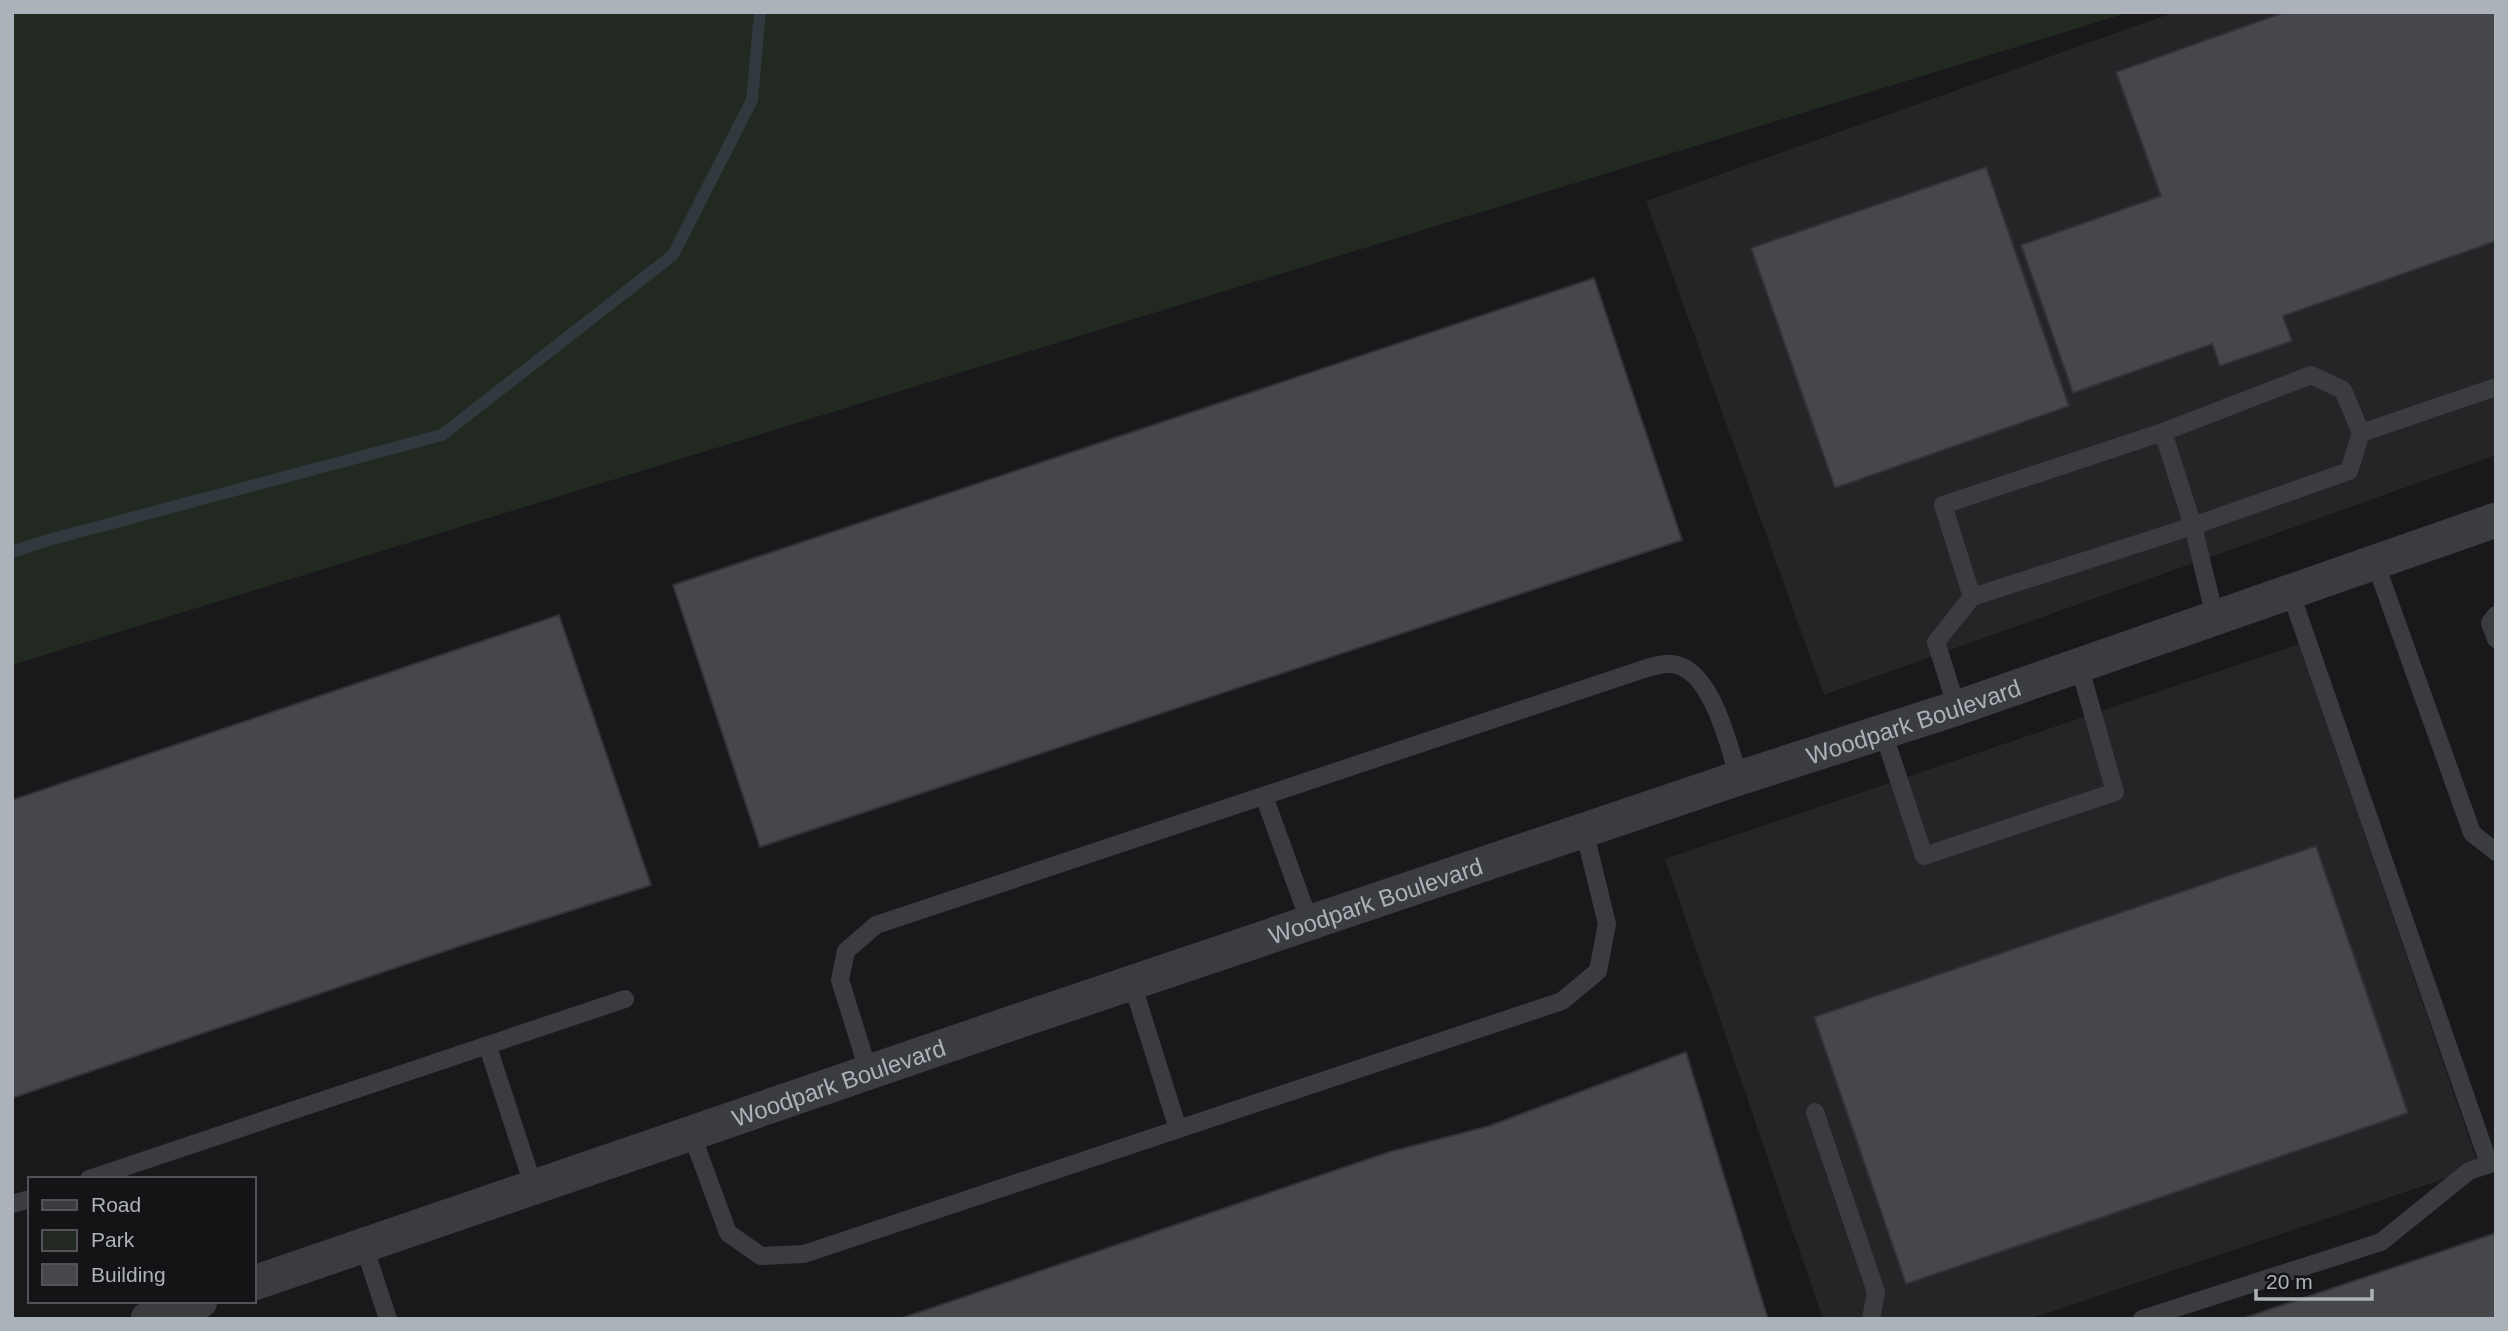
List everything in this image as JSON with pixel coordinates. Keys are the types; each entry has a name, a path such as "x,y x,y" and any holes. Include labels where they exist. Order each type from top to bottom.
{"street":[{"name":"Woodpark Boulevard","path":"256,1282 1584,830 1957,708 2496,520"},
{"path":"148,1319 194,1303"}],"lane":[{"path":"1957,708 1936,642 1972,597 2193,526 2349,471 2361,433 2343,390 2311,375 2163,432 1943,505 1972,597"},
{"path":"2361,433 2496,387"},
{"path":"2163,432 2193,526 2215,617"},
{"path":"2375,562 2472,833 2496,852"},
{"path":"2142,1319 2381,1242 2469,1171 2493,1163 2290,591"},
{"path":"2496,615 2490,623 2496,639"},
{"path":"869,1073 840,980 846,951 876,925 1650,667 1673,663 1697,677 1718,709 1739,778"},
{"path":"1884,732 1924,856 2102,797 2115,792 2079,665"},
{"path":"1264,796 1310,923"},
{"path":"692,1135 728,1233 761,1256 804,1254 1562,1001 1598,971 1607,924 1584,830"},
{"path":"1132,983 1178,1129"},
{"path":"95,1177 625,999"},
{"path":"488,1047 534,1188"},
{"path":"1815,1112 1876,1292 1871,1319"},
{"path":"364,1246 388,1319"}],"shaded area":[{"path":"2175,12 2496,12 2496,455 1824,695 1646,201"},
{"path":"2299,644 2479,1167 2030,1319 1823,1319 1665,859"}],"green space":[{"path":"12,12 2130,12 12,665"}],"building":[{"path":"2285,12 2496,12 2496,241 2283,316 2292,341 2220,366 2212,344 2073,393 2021,245 2161,196 2116,72"},
{"path":"1986,167 2069,406 1835,488 1751,248"},
{"path":"1594,278 1682,540 760,847 673,585"},
{"path":"559,615 651,885 466,944 12,1098 12,800"},
{"path":"2316,846 2408,1113 1906,1284 1814,1017"},
{"path":"1686,1052 1768,1319 899,1319 1389,1152 1489,1126"},
{"path":"2496,1233 2496,1319 2241,1319"}],"waterway":[{"path":"12,552 442,435 673,255 752,100 760,12"}]}
